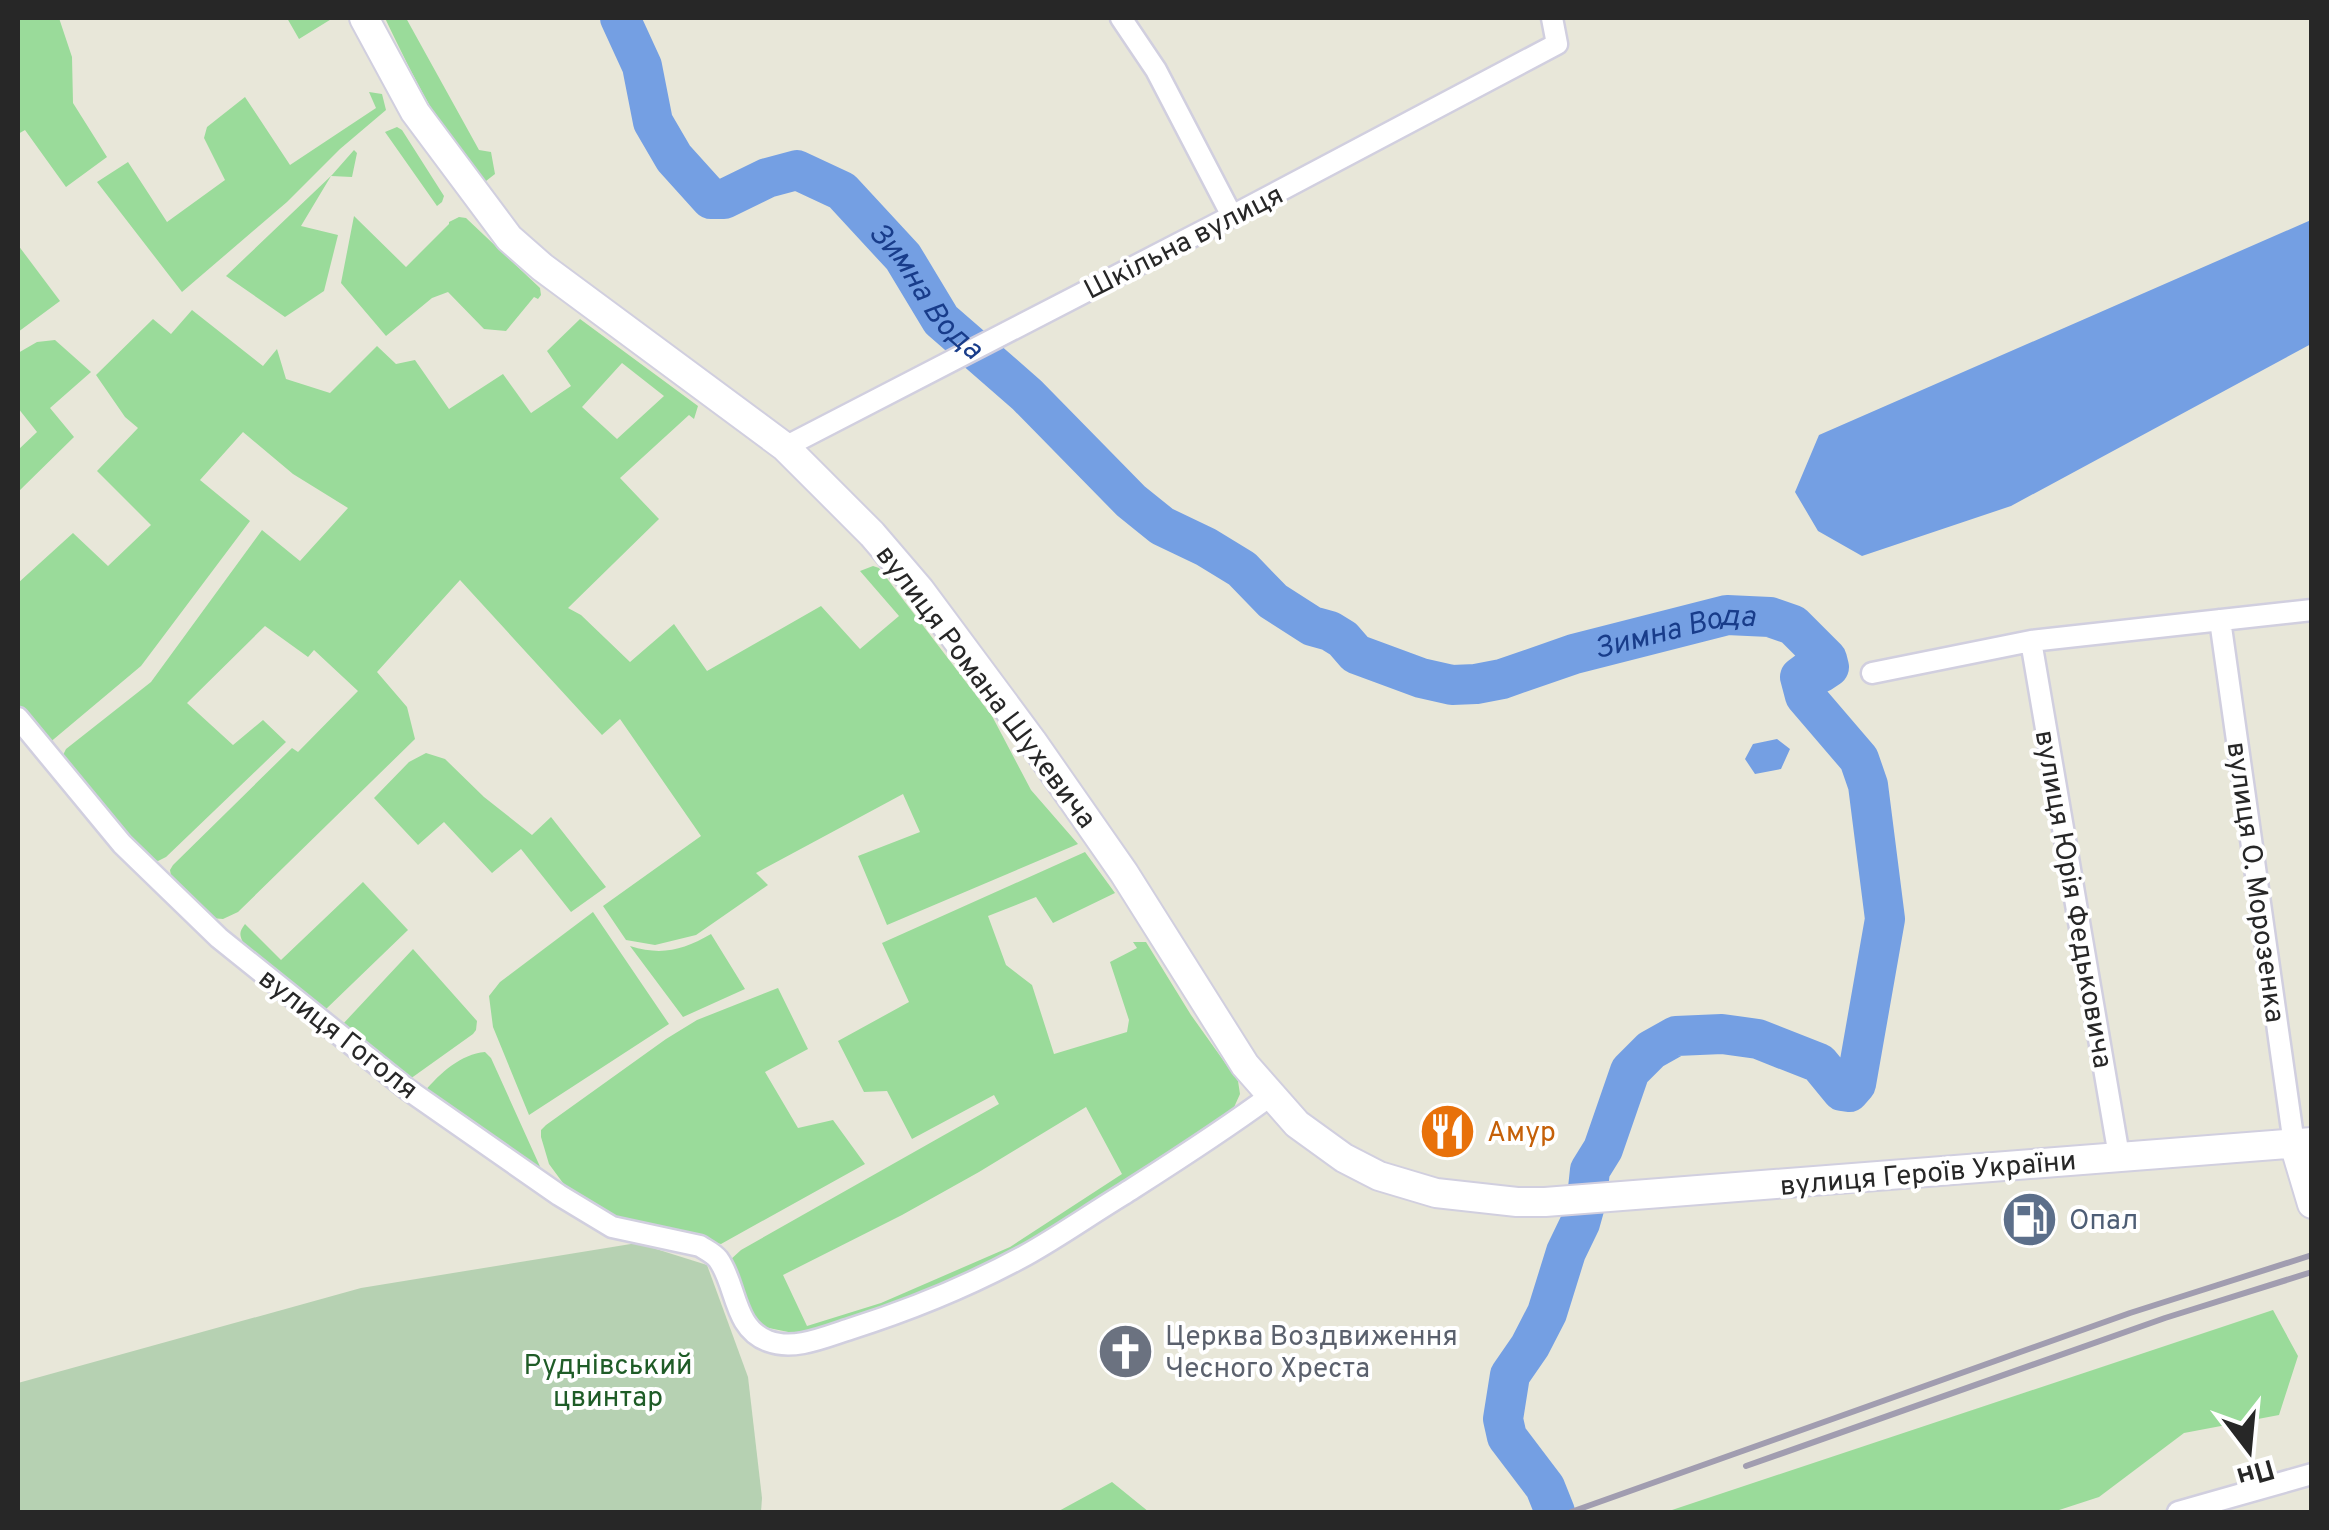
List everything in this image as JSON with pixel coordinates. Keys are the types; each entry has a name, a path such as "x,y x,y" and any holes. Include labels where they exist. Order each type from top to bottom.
{"main road":[{"name":"вулиця Романа Шухевича","path":"364,18 415,112 509,238 542,267 785,447 908,576 1102,840 1245,1066 1297,1124 1344,1158 1380,1176 1436,1193 1545,1202"},
{"name":"вулиця Героїв України","path":"1545,1202 2303,1143"},
{"path":"2303,1143 2312,1204"}],"street":[{"path":"1121,18 1156,70 1232,216"},
{"name":"Шкільна вулиця","path":"785,447 1557,44 1552,18"},
{"path":"1872,673 2031,641 2312,610"},
{"name":"вулиця О. Морозенка","path":"2220,620 2303,1143"},
{"name":"вулиця Юрія Федьковича","path":"2031,641 2120,1156"},
{"name":"вулиця Гоголя","path":"18,718 122,844 219,938 407,1089 559,1195 612,1227 700,1246 711,1252 720,1262 736,1306 754,1332 784,1346 874,1321 1028,1254 1217,1135 1270,1096"},
{"path":"2178,1512 2312,1474"}],"green space":[{"path":"18,18 59,18 72,57 73,103 107,157 66,187 25,130 18,134"},
{"path":"287,18 333,18 299,39"},
{"path":"385,18 406,18 479,150 491,152 495,174 486,181 480,180 439,122"},
{"path":"369,92 382,94 386,110 182,292 97,182 128,162 167,222 225,180 204,138 207,127 245,97 290,165 376,108"},
{"path":"397,127 444,196 437,206 385,132"},
{"path":"354,150 357,153 352,177 331,176 301,226 338,235 324,291 285,317 226,276"},
{"path":"354,216 406,267 449,222 466,218 540,288 541,295 538,299 534,297 506,331 484,329 448,292 432,298 386,336 341,283"},
{"path":"18,245 60,301 18,332"},
{"path":"192,310 263,366 277,349 286,379 330,393 377,346 396,364 415,360 449,409 503,374 531,413 571,386 547,351 580,319 698,406 694,419 689,415 620,478 659,519 568,608 581,615 630,662 674,624 707,671 821,606 860,649 899,616 860,571 879,568 992,716 1031,790 1078,844 887,925 858,856 920,832 903,794 756,873 768,885 696,935 655,945 626,940 603,906 701,836 620,719 602,735 460,580 377,672 407,707 415,739 238,912 223,919 211,918 172,881 173,865 292,748 298,752 358,691 314,650 308,657 265,626 187,703 233,745 263,720 286,742 158,861 148,858 63,755 151,682 262,530 300,561 348,508 293,474 243,432 200,480 250,521 141,666 48,744 18,707 18,583 73,533 108,566 151,525 97,471 138,428 125,417 96,375 153,319 171,334","holes":["622,363 664,396 617,439 582,407"]},
{"path":"55,340 91,372 50,408 74,437 18,492 18,450 37,432 18,408 18,353 37,342"},
{"path":"426,753 445,759 532,835 551,817 606,887 571,912 521,849 492,873 444,822 418,845 374,798 409,762"},
{"path":"1085,852 1115,893 1053,923 1036,897 988,916 1006,965 1032,985 1054,1054 1127,1032 1129,1020 1110,962 1137,948 1133,942 1146,942 1238,1081 1240,1094 1231,1114 997,1264 884,1311 809,1333 764,1327 744,1309 729,1261 741,1250 999,1104 994,1095 912,1139 887,1091 864,1092 838,1041 909,1002 882,943","holes":["1086,1107 1122,1174 1010,1247 881,1303 807,1326 783,1275 902,1215"]},
{"path":"363,882 408,930 325,1010 319,1010 244,944 241,931 245,924 281,960"},
{"path":"593,912 669,1024 529,1115 493,1027 489,996 500,982"},
{"path":"711,934 745,989 683,1017 630,946 672,950"},
{"path":"413,949 477,1021 473,1034 410,1079 342,1025"},
{"path":"778,988 808,1049 765,1072 798,1128 833,1120 865,1164 721,1244 612,1220 574,1198 549,1164 541,1130 697,1020"},
{"path":"485,1052 542,1171 425,1091 452,1066"},
{"name":"Руднівський цвинтар","path":"637,1243 707,1265 748,1377 761,1512 18,1512 18,1383 361,1288"},
{"path":"2273,1310 2298,1356 2279,1415 2184,1433 2099,1497 2053,1512 1666,1512"},
{"path":"1112,1482 1149,1512 1057,1512"}],"water":[{"path":"2311,220 2311,344 2011,506 1862,556 1818,531 1795,492 1819,435"},
{"path":"1777,739 1790,749 1781,769 1755,774 1745,759 1753,744"}],"waterway":[{"name":"Зимна Вода","path":"620,18 642,66 653,122 674,158 711,199 724,199 767,178 797,170 842,191 903,257 941,320 1027,395 1131,501 1162,526 1242,569 1273,601 1312,626 1343,639 1356,654 1421,678 1452,685 1476,684 1727,615 1770,617 1793,625 1827,659 1829,667 1820,673 1808,671 1800,677 1805,696 1859,759 1868,785 1885,919 1856,1084 1849,1092 1842,1091 1819,1063 1758,1039 1722,1034 1676,1036 1651,1050 1630,1071 1603,1149 1590,1170 1580,1223 1566,1252 1547,1313 1510,1375 1503,1419 1507,1437 1545,1487 1555,1512"}],"railway":[{"path":"1571,1512 2130,1313 2312,1255"},
{"path":"1746,1466 2165,1318 2312,1272"}],"place":[{"name":"Амур","path":"1448,1131"},
{"name":"Опал","path":"2030,1219"},
{"name":"Церква Воздвиження Чесного Хреста","path":"1126,1351"}]}
